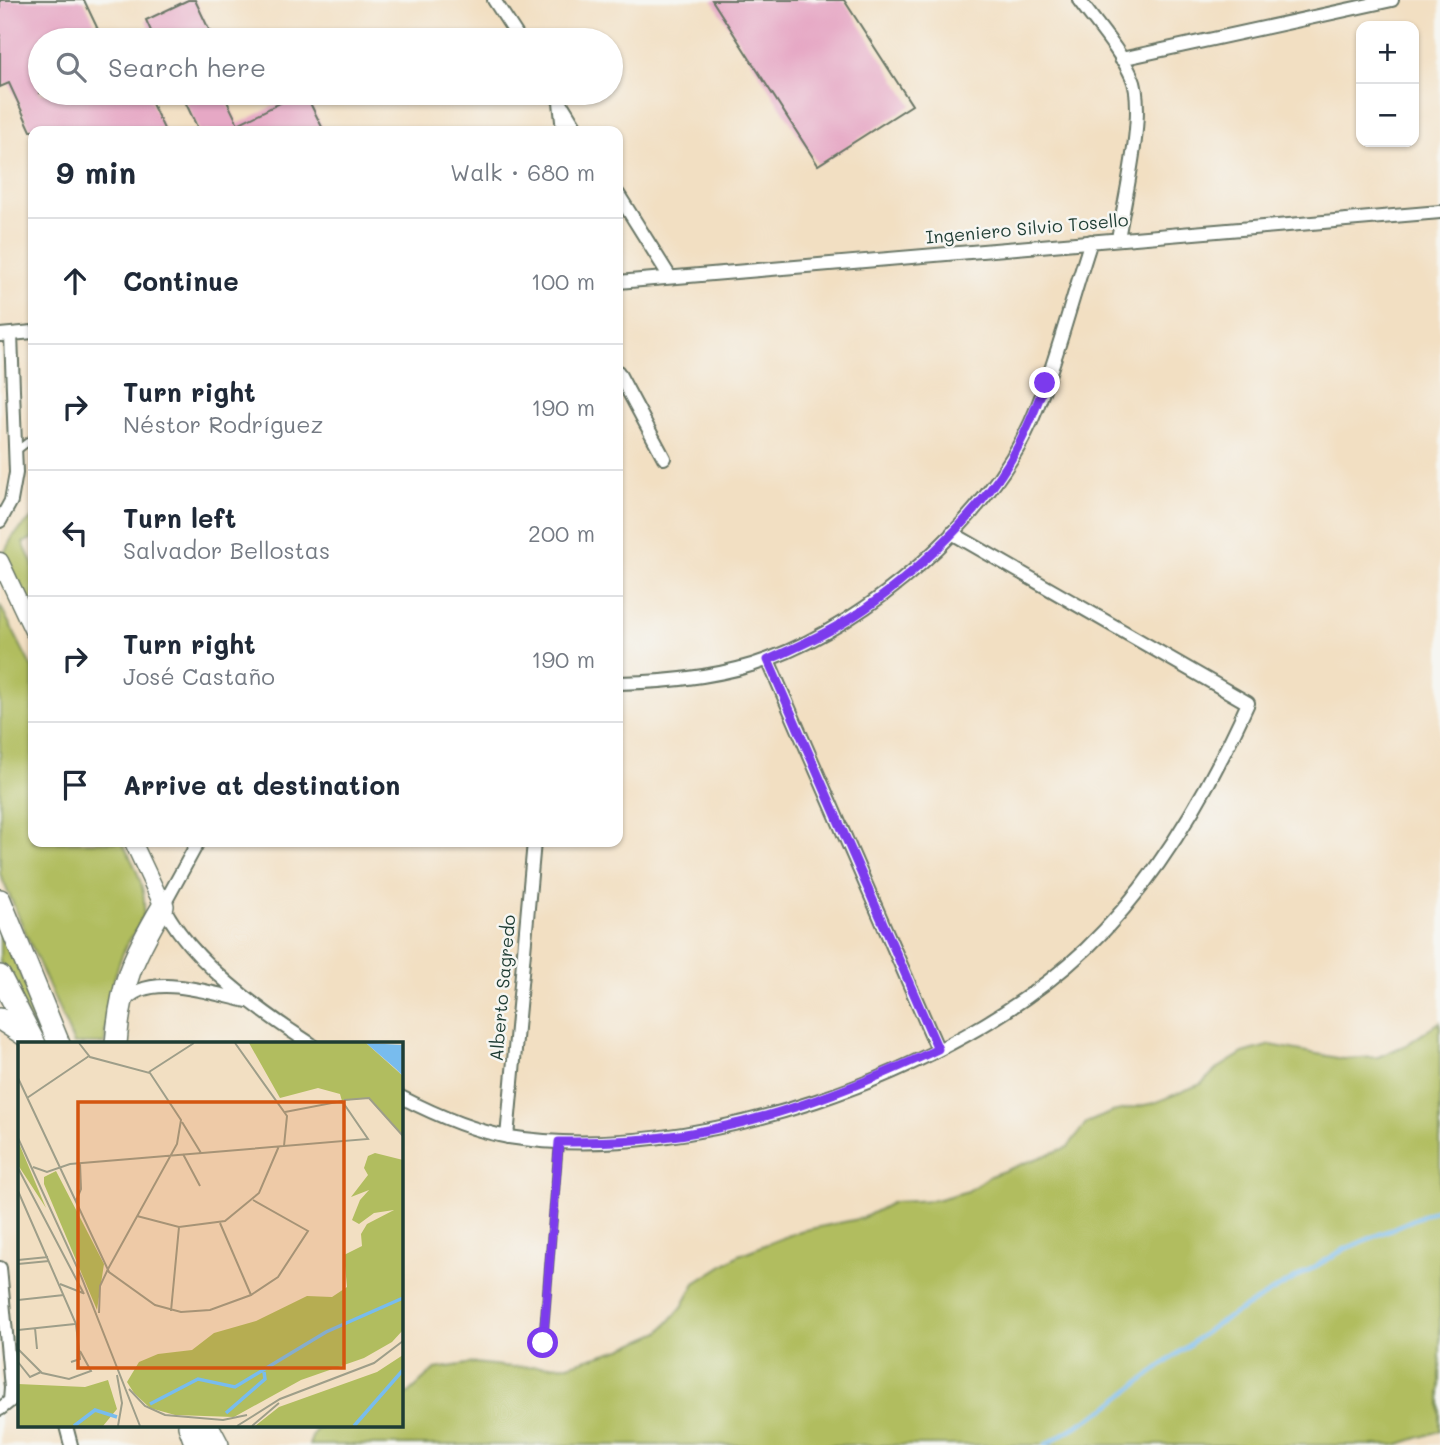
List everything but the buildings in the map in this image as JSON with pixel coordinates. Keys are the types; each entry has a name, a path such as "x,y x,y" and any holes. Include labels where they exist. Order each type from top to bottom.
{"highway":[{"path":"0,900 58,1042"},
{"path":"116,1042 124,984 134,957 163,906"},
{"path":"0,976 34,1042"},
{"path":"0,1019 34,1042"},
{"path":"190,1428 196,1445"},
{"path":"209,1428 217,1445"}],"street":[{"path":"494,0 512,28"},
{"path":"1079,0 1132,78 1137,107 1118,239"},
{"path":"1121,59 1392,0"},
{"path":"558,105 562,126"},
{"path":"562,105 575,126"},
{"path":"623,202 670,278"},
{"name":"Ingeniero Silvio Tosello","path":"623,282 1440,212"},
{"path":"623,683 696,677 735,670 768,660 842,624 894,586 952,533 984,498 1010,462 1030,423 1091,241"},
{"path":"0,521 14,490 16,451 6,334 28,332"},
{"path":"623,381 664,458"},
{"path":"402,1097 459,1124 507,1137 559,1142 606,1142 657,1138 716,1128 780,1111 893,1071 938,1049 1040,988 1086,948 1125,907 1191,814 1224,757 1248,703 952,533"},
{"path":"0,561 28,620"},
{"path":"768,660 938,1049"},
{"path":"135,847 171,922 182,935 247,1001 308,1042"},
{"path":"163,906 195,847"},
{"name":"Alberto Sagredo","path":"507,1137 534,847"},
{"path":"119,1013 132,993 152,986 181,988 247,1001"},
{"path":"0,1268 11,1395 6,1406 0,1409"},
{"path":"8,1345 18,1360"},
{"path":"67,1428 71,1445"}],"lane":[{"path":"16,451 28,442"},
{"path":"543,1343 559,1142"}],"green space":[{"path":"28,522 28,540 23,543 28,554 28,606 4,553 13,536"},
{"path":"0,605 28,660 28,847 124,847 143,891 142,919 120,959 113,983 105,1042 73,1042 0,874"},
{"path":"0,922 47,1042 41,1042 0,962"},
{"path":"1440,1022 1440,1431 1396,1445 309,1445 319,1428 402,1428 402,1395 409,1393 435,1369 474,1363 512,1367 568,1365 621,1349 660,1332 682,1307 695,1283 739,1255 800,1231 863,1218 893,1202 935,1200 968,1191 990,1176 1068,1147 1086,1123 1112,1112 1154,1103 1201,1084 1217,1069 1243,1053 1271,1045 1343,1059 1378,1057 1406,1045"}],"waterway":[{"path":"1045,1445 1105,1409 1215,1325 1345,1249 1440,1208"}],"route":[{"path":"543,1343 559,1142 657,1138 716,1128 838,1092 893,1071 938,1049 768,660 842,624 885,593 952,533 984,498 1010,462 1030,423 1045,383"}]}
